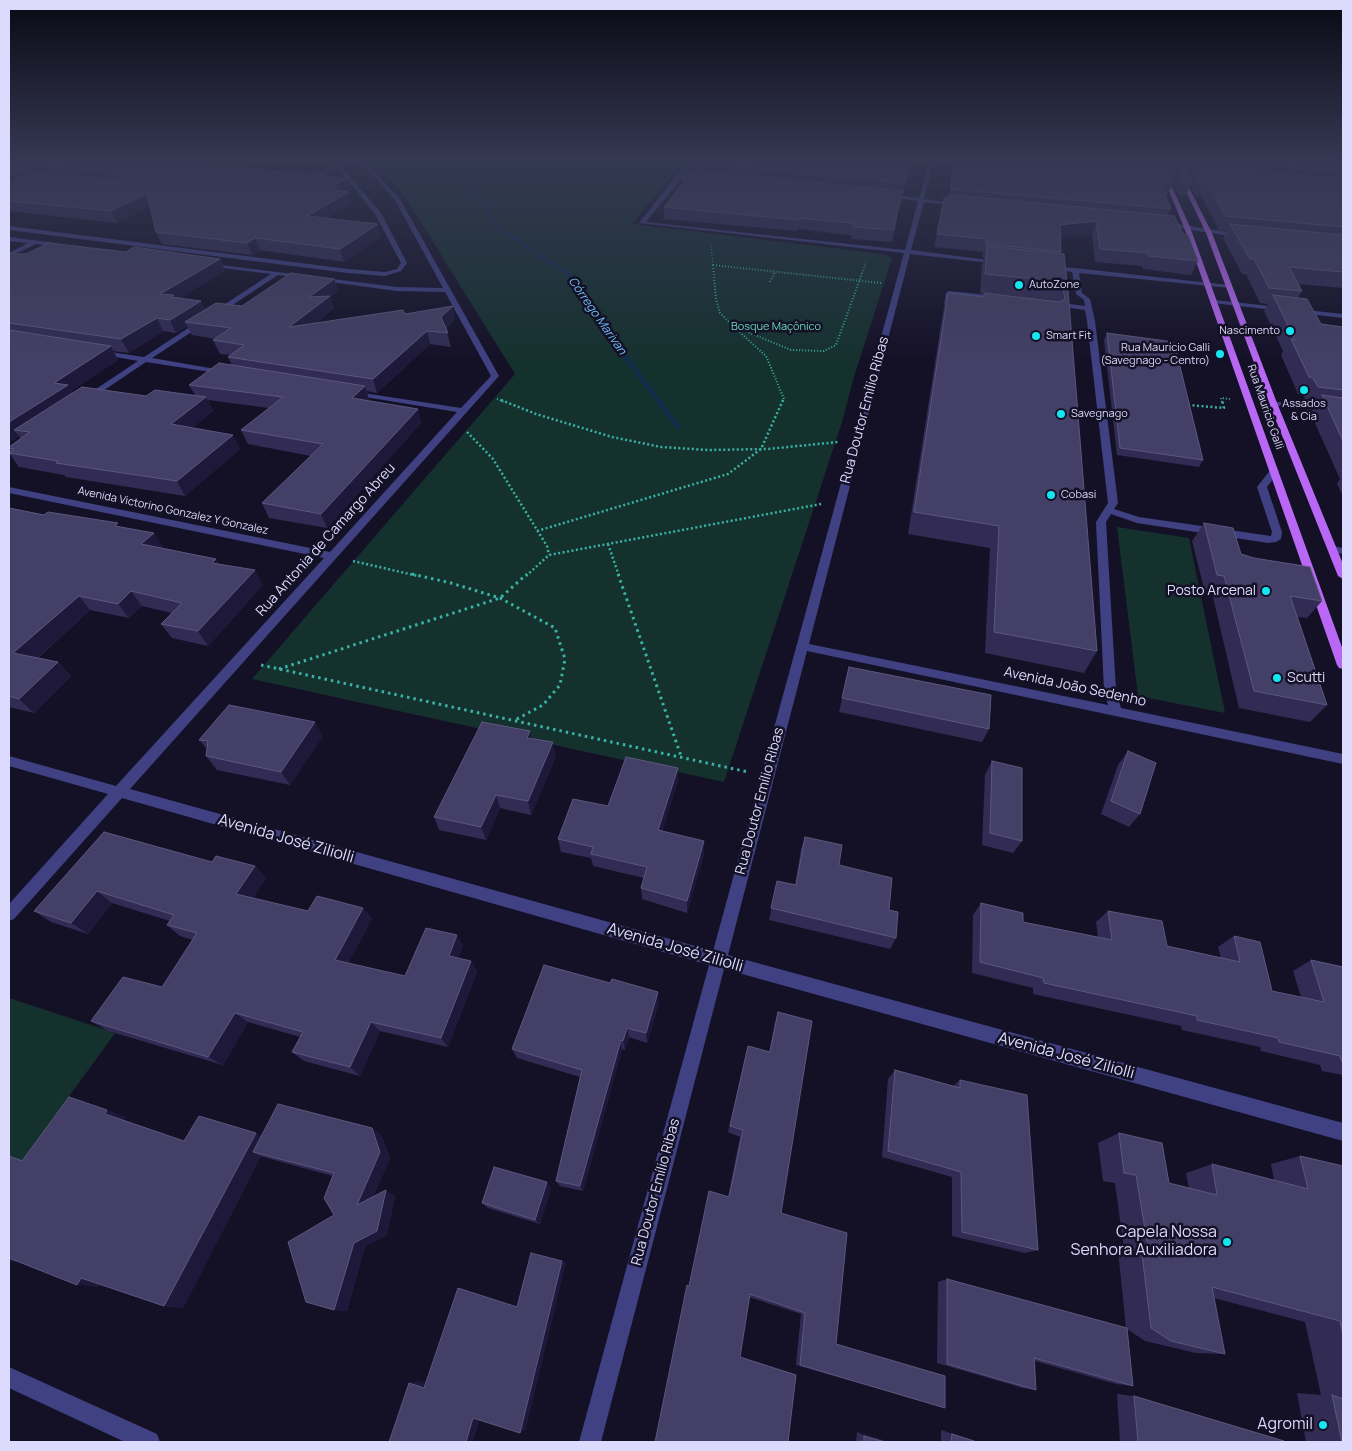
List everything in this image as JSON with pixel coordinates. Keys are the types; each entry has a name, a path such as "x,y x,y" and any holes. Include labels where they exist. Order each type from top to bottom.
{"main road":[{"name":"Rua Mauricio Galli","path":"1187,228 1343,665"},
{"name":"Rua Mauricio Galli","path":"1207,228 1273,404 1338,550 1343,576"}],"street":[{"path":"9,228 348,271 385,274 399,270 404,263 386,228"},
{"name":"Rua Antonia de Camargo Abreu","path":"9,914 495,376 413,228"},
{"path":"688,228 1006,262"},
{"name":"Rua Doutor Emílio Ribas","path":"590,1442 913,228"},
{"path":"1190,228 1209,232 1247,236"},
{"path":"9,239 75,247"},
{"path":"9,255 36,242"},
{"path":"200,263 397,289 448,290"},
{"path":"1046,267 1228,287"},
{"path":"1076,270 1080,294 1087,299 1113,503 1102,522 1110,690 1115,710"},
{"path":"81,402 277,273"},
{"path":"962,306 947,305 949,293 1003,299"},
{"path":"1214,302 1343,316"},
{"path":"1040,303 1050,307 1088,308"},
{"path":"87,350 232,374"},
{"path":"348,392 464,411"},
{"path":"1273,404 1343,412"},
{"path":"1108,510 1138,520 1268,540 1276,539 1276,532 1262,488 1274,471"},
{"name":"Avenida Victorino Gonzalez Y Gonzalez","path":"9,490 331,556"},
{"name":"Avenida João Sedenho","path":"801,646 1343,759"},
{"name":"Avenida José Ziliolli","path":"9,761 718,960 1343,1132"},
{"path":"9,1377 149,1442"}],"path":[{"path":"537,531 728,474 761,449 784,399 766,356 720,313 716,299 710,230"},
{"path":"733,326 791,350 815,352 831,348 837,343 871,247"},
{"path":"713,265 899,285"},
{"path":"770,282 775,272"},
{"path":"482,392 536,414 612,437 661,447 708,450 761,449 856,441"},
{"path":"1182,404 1224,408 1221,398 1232,400"},
{"path":"455,420 493,459 547,546 549,555"},
{"path":"279,669 500,598 549,555 841,500"},
{"path":"608,544 681,756"},
{"path":"331,556 451,583 500,598 555,628 565,659 560,685 543,705 514,721"},
{"path":"238,660 766,776"}],"green space":[{"name":"Bosque Maçônico","path":"424,228 663,228 884,254 892,258 853,380 842,422 724,782 252,679 515,374"},
{"path":"1117,527 1189,538 1225,713 1138,696"},
{"path":"9,998 115,1033 9,1179"}],"building":[{"path":"155,228 372,228 340,249 255,238 247,243 156,232"},
{"path":"863,228 894,228 894,230"},
{"path":"938,228 1060,228 1061,252 986,244 986,239 937,234"},
{"path":"1097,228 1180,228 1183,234 1188,235 1198,261 1149,256 1148,253 1100,249"},
{"path":"1232,228 1268,228 1343,235 1343,272 1289,267 1302,291 1269,288 1254,259 1250,259"},
{"path":"49,243 126,252 134,247 220,259 160,294 201,301 170,320 157,318 121,339 9,323 9,254 26,254"},
{"path":"987,246 1064,254 1067,282 985,274"},
{"path":"291,273 334,279 309,297 330,296 289,327 403,310 405,314 453,306 441,317 448,333 427,331 373,379 228,357 244,345 213,340 231,328 185,322 216,303 242,306"},
{"path":"1063,289 1068,290 1097,651 994,632 999,526 914,512 948,293 984,297 984,293 1059,302 1065,299"},
{"path":"1273,295 1307,299 1321,324 1343,327 1343,390 1318,387 1313,378 1309,377 1291,339 1295,340"},
{"path":"9,330 111,346 54,383 68,385 9,422"},
{"path":"1107,333 1174,342 1203,460 1120,448"},
{"path":"219,363 365,386 352,398 418,409 321,514 262,503 323,444 241,430 283,397 189,385"},
{"path":"82,387 146,396 155,390 206,397 171,424 233,435 177,481 56,463 58,461 9,453 14,449 9,447 30,432 14,430"},
{"path":"1322,395 1343,398 1343,441"},
{"path":"9,508 44,515 48,512 118,523 115,526 154,533 141,544 216,559 212,563 255,570 198,631 161,624 182,603 131,591 118,604 79,596 13,653 58,662 19,699 9,696"},
{"path":"1204,523 1233,528 1241,554 1254,558 1310,567 1322,601 1290,596 1327,705 1254,691 1224,576 1217,575"},
{"path":"849,667 991,695 989,729 842,698"},
{"path":"229,705 315,722 281,772 206,756 208,741 199,740"},
{"path":"482,722 530,731 527,738 553,742 528,801 496,795 481,827 434,817"},
{"path":"1128,751 1156,763 1140,814 1111,801"},
{"path":"626,757 678,768 658,830 704,841 687,901 641,888 647,867 591,854 593,847 558,839 573,799 608,806"},
{"path":"992,761 1022,768 1022,841 990,833"},
{"path":"104,832 212,862 216,856 255,866 236,894 308,911 317,896 363,908 335,960 405,976 426,928 457,935 449,956 471,961 441,1038 371,1022 350,1067 292,1052 303,1032 235,1013 208,1057 91,1021 123,977 162,987 197,933 167,925 174,915 97,891 71,923 34,911"},
{"path":"805,837 842,845 839,865 892,878 889,910 898,912 896,938 771,908 777,881 796,885"},
{"path":"981,903 1023,913 1023,922 1112,940 1108,911 1162,921 1167,946 1240,962 1234,936 1260,942 1272,991 1324,1002 1311,960 1343,967 1343,1062 1340,1056 1279,1042 1278,1038 1197,1020 1197,1016 1044,983 1043,978 980,962"},
{"path":"544,965 610,983 612,979 658,992 646,1033 627,1028 623,1041 621,1040 580,1186 556,1181 582,1070 512,1049"},
{"path":"778,1012 812,1021 781,1213 847,1233 836,1344 945,1376 945,1408 800,1365 805,1313 750,1294 740,1357 796,1375 788,1442 655,1442 687,1285 689,1286 709,1191 729,1197 743,1130 730,1126 748,1046 770,1052"},
{"path":"895,1070 960,1088 960,1080 1027,1095 1038,1250 962,1232 961,1172 888,1151"},
{"path":"69,1097 107,1110 105,1114 184,1141 199,1116 256,1133 164,1306 81,1278 77,1285 9,1258 9,1156 22,1161"},
{"path":"278,1104 372,1128 380,1152 357,1205 386,1190 377,1231 354,1243 334,1310 306,1302 288,1242 334,1215 324,1198 334,1173 253,1152"},
{"path":"1119,1133 1162,1143 1169,1183 1217,1195 1212,1164 1308,1189 1300,1156 1343,1166 1343,1335 1340,1321 1212,1287 1225,1354 1171,1341 1151,1328 1141,1246 1148,1247 1136,1175 1124,1173"},
{"path":"494,1167 547,1182 535,1220 482,1203"},
{"path":"531,1253 562,1261 520,1433 473,1418 466,1442 389,1442 409,1383 424,1388 458,1288 517,1307"},
{"path":"947,1279 1127,1328 1133,1386 1034,1358 1036,1390 947,1364"},
{"path":"1332,1395 1343,1399 1343,1442 1342,1442"},
{"path":"1134,1396 1284,1441 1285,1442 1138,1442"},
{"path":"952,1434 977,1442 951,1442"},
{"path":"864,1436 885,1442 864,1442"}],"waterway":[{"name":"Córrego Marivan","path":"498,228 572,277 619,348 678,427"}],"place":[{"name":"AutoZone","path":"1019,285"},
{"name":"Nascimento","path":"1290,331"},
{"name":"Smart Fit","path":"1036,336"},
{"name":"Rua Maurício Galli (Savegnago - Centro)","path":"1220,354"},
{"name":"Assados & Cia","path":"1304,390"},
{"name":"Savegnago","path":"1061,414"},
{"name":"Cobasi","path":"1051,495"},
{"name":"Posto Arcenal","path":"1266,591"},
{"name":"Scutti","path":"1277,678"},
{"name":"Capela Nossa Senhora Auxiliadora","path":"1227,1242"},
{"name":"Agromil","path":"1323,1425"}]}
